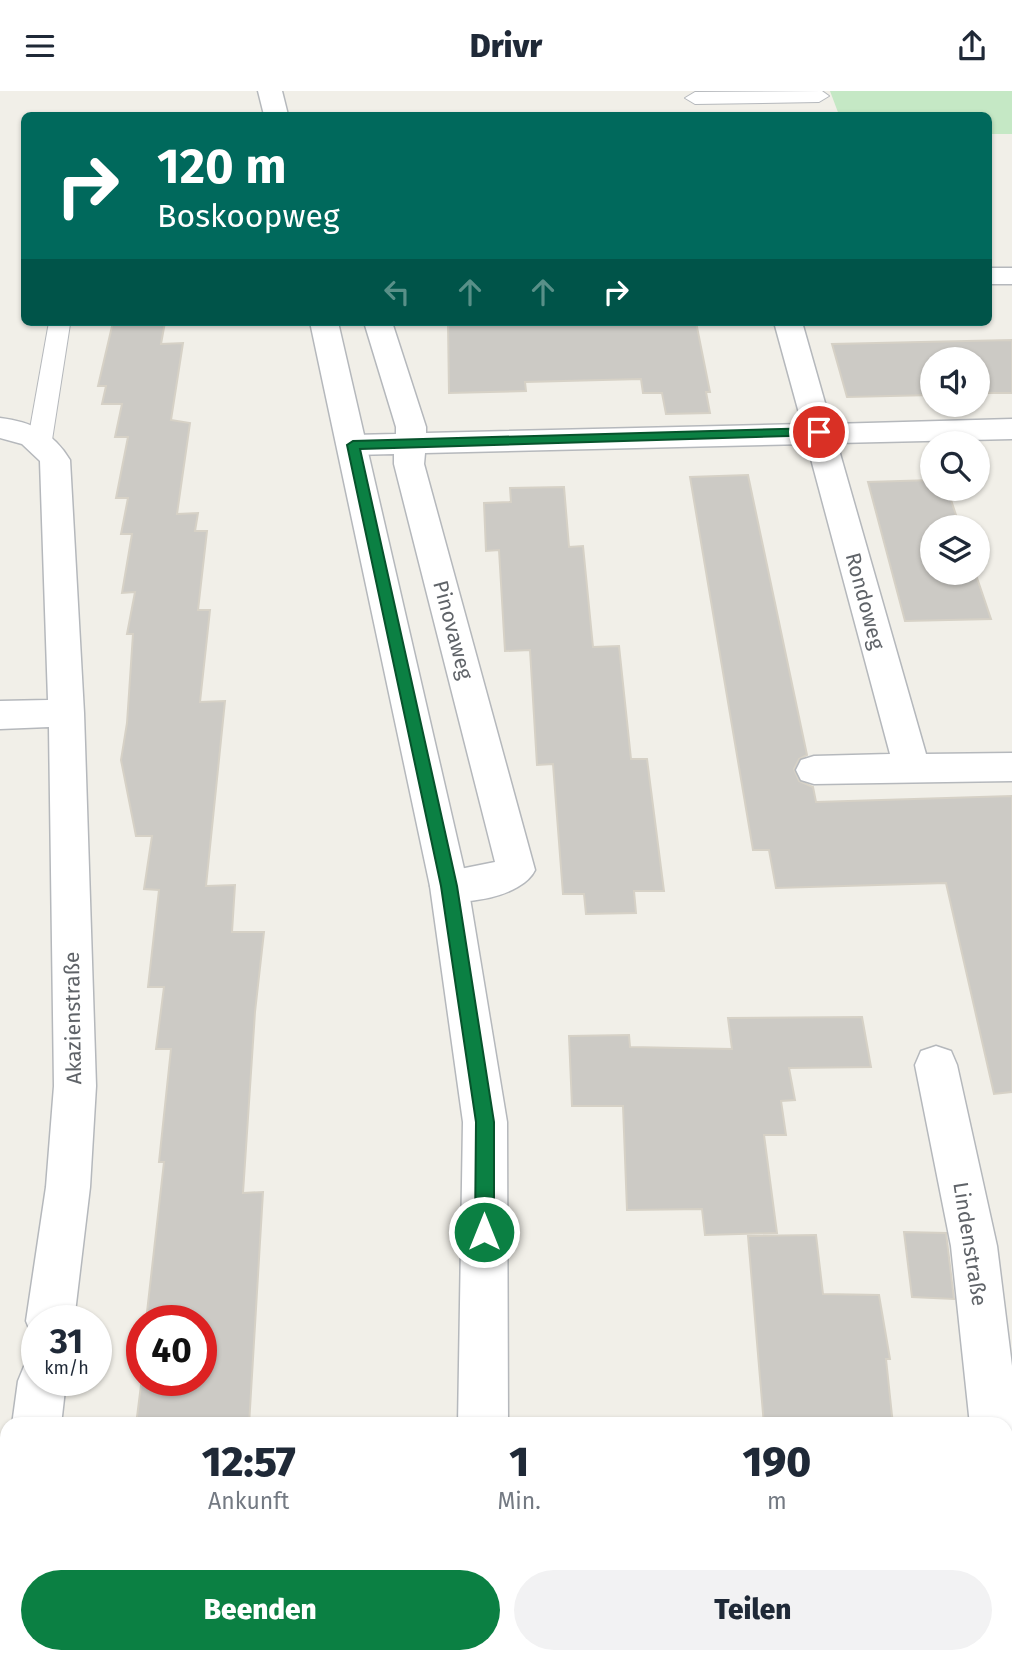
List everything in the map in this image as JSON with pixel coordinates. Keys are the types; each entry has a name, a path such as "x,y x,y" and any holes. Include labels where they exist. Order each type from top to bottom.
{"street":[{"path":"270,91 275,112"},
{"path":"992,276 1012,276"},
{"path":"325,326 449,886 485,1122 483,1417"},
{"name":"Pinovaweg","path":"379,326 411,427 410,464 516,870 498,879 449,886"},
{"name":"Rondoweg","path":"789,326 912,769"},
{"path":"0,428 40,440"},
{"path":"353,445 1012,429"},
{"name":"Akazienstraße","path":"40,440 55,460 66,713 75,1086 68,1187 52,1305"},
{"path":"0,715 66,713"},
{"path":"814,770 1012,767"},
{"name":"Lindenstraße","path":"936,1065 974,1246 994,1417"},
{"path":"37,1417 40,1396"}],"lane":[{"path":"695,98 818,93 824,112"},
{"path":"40,440 59,326"}],"green space":[{"path":"830,91 1012,91 1012,134 992,134 992,112 838,112"}],"building":[{"path":"112,326 164,326 161,344 183,343 171,420 190,423 177,514 198,513 195,531 207,531 198,610 210,610 200,702 225,701 206,886 235,885 232,932 264,932 255,1012 243,1193 263,1192 249,1417 137,1417 140,1396 217,1396 217,1305 148,1305 164,1162 159,1162 171,1049 156,1049 164,987 148,987 159,890 144,889 152,836 136,836 121,760 127,723 133,634 127,634 135,592 122,593 132,534 121,534 128,498 116,498 128,437 115,437 122,404 102,404 106,386 98,386"},
{"path":"448,326 697,326 710,392 706,392 710,413 666,414 662,393 643,393 641,379 525,382 526,391 449,393"},
{"path":"1012,340 1012,393 990,393 990,347 920,347 920,395 847,397 832,344"},
{"path":"748,475 807,755 799,759 794,769 799,781 813,787 816,802 1012,796 1012,1092 994,1094 946,883 776,888 769,850 753,850 690,477"},
{"path":"920,480 920,501 951,501 956,515 920,515 920,585 979,585 991,619 905,621 868,482"},
{"path":"564,487 569,547 583,546 593,647 619,646 631,759 647,759 664,891 634,891 636,913 586,914 584,894 563,894 553,764 537,765 530,650 505,651 499,550 486,551 484,503 511,502 510,488"},
{"path":"862,1017 871,1067 789,1068 795,1100 781,1101 786,1135 764,1135 777,1233 705,1235 702,1209 627,1210 623,1106 572,1106 569,1036 629,1035 630,1047 732,1049 728,1018"},
{"path":"904,1232 946,1233 954,1299 912,1297"},
{"path":"816,1235 823,1294 879,1295 890,1359 886,1359 892,1417 763,1417 748,1236"}],"route":[{"path":"484,1232 485,1122 449,886 353,445 819,432"}]}
